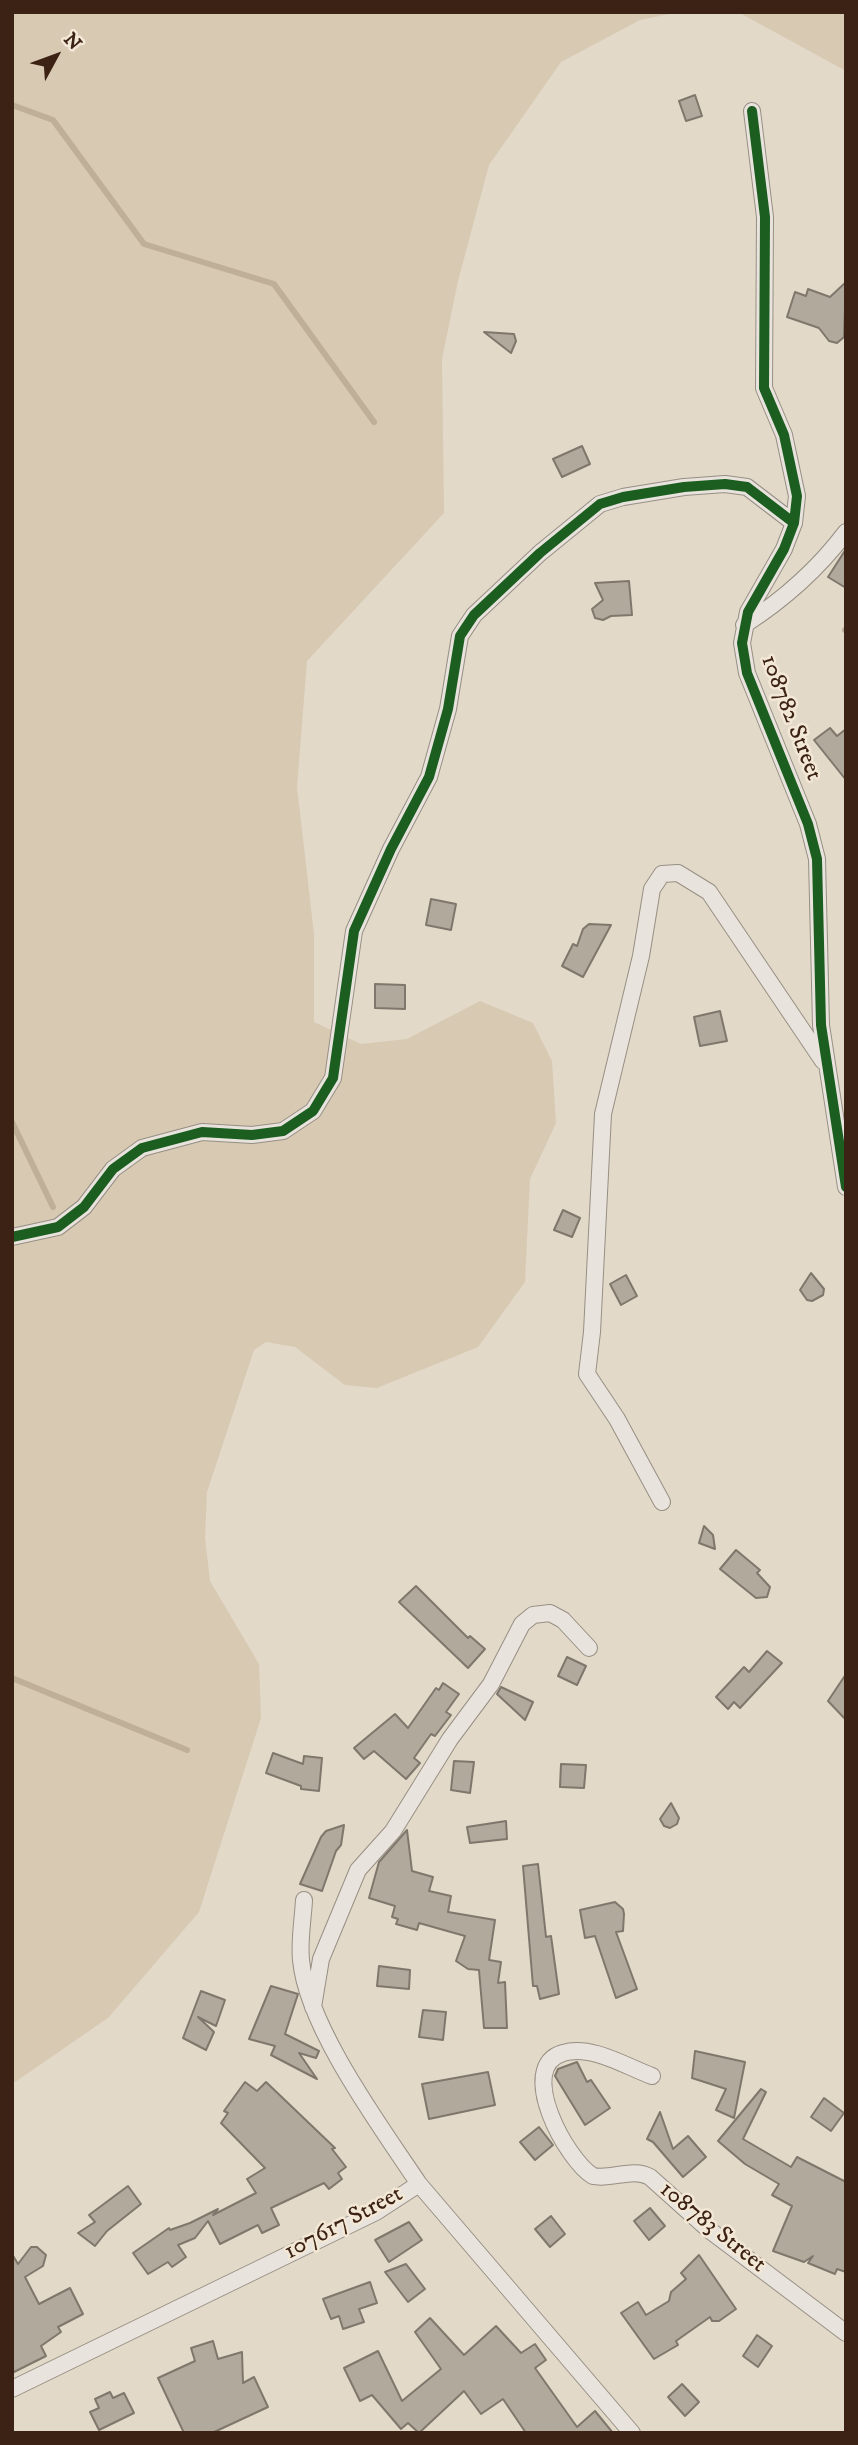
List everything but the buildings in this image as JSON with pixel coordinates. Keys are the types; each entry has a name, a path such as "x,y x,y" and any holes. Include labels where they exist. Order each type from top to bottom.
{"street":[{"name":"108782 Street","path":"752,111 765,217 764,388 784,435 797,496 794,523 775,570 748,612 742,643 747,673 808,824 817,859 821,1025 846,1187"},
{"path":"12,1237 58,1227 85,1207 113,1169 142,1148 202,1132 252,1135 283,1131 313,1111 333,1077 354,931 391,849 429,777 448,709 460,636 474,615 540,553 600,504 623,496 684,487 725,484 747,487 794,523"},
{"path":"744,625 773,606 846,531"},
{"path":"662,1502 617,1419 591,1383 586,1364 592,1332 603,1114 641,956 652,889 662,874 678,873 709,892 826,1066"},
{"path":"313,2007 321,1959 358,1870 393,1831 430,1769 491,1684 522,1624 533,1615 550,1613 563,1620 589,1648"},
{"path":"304,1900 301,1960 313,2007 356,2090 419,2184"},
{"name":"108783 Street","path":"652,2076 595,2053 566,2051 554,2058 546,2072 544,2099 570,2152 593,2176 613,2177 638,2172 650,2177 708,2229 846,2333"},
{"name":"107617 Street","path":"12,2389 376,2212 419,2184 632,2433"}],"shaded area":[{"path":"12,12 679,12 640,20 561,62 489,165 458,281 442,359 444,513 307,661 297,787 314,934 314,1022 361,1044 407,1039 480,1001 533,1023 552,1061 556,1123 530,1179 525,1282 478,1347 377,1388 345,1385 295,1347 266,1342 254,1350 207,1492 205,1538 210,1581 259,1664 261,1718 199,1912 108,2018 12,2084"},
{"path":"738,12 846,12 846,71"}],"waterway":[{"path":"12,105 53,120 144,244 274,284 374,422"},
{"path":"12,1122 53,1207"},
{"path":"12,1678 187,1750"}],"cycle path":[{"path":"752,111 765,217 764,388 784,435 797,496 794,523 784,549 748,612 742,643 747,673 808,824 817,859 821,1025 846,1187"},
{"path":"12,1237 58,1227 84,1207 113,1169 142,1148 202,1132 252,1135 283,1131 313,1111 333,1078 354,931 391,849 429,777 448,709 460,636 474,615 540,553 600,504 623,497 684,487 725,484 747,487 794,523"}]}
